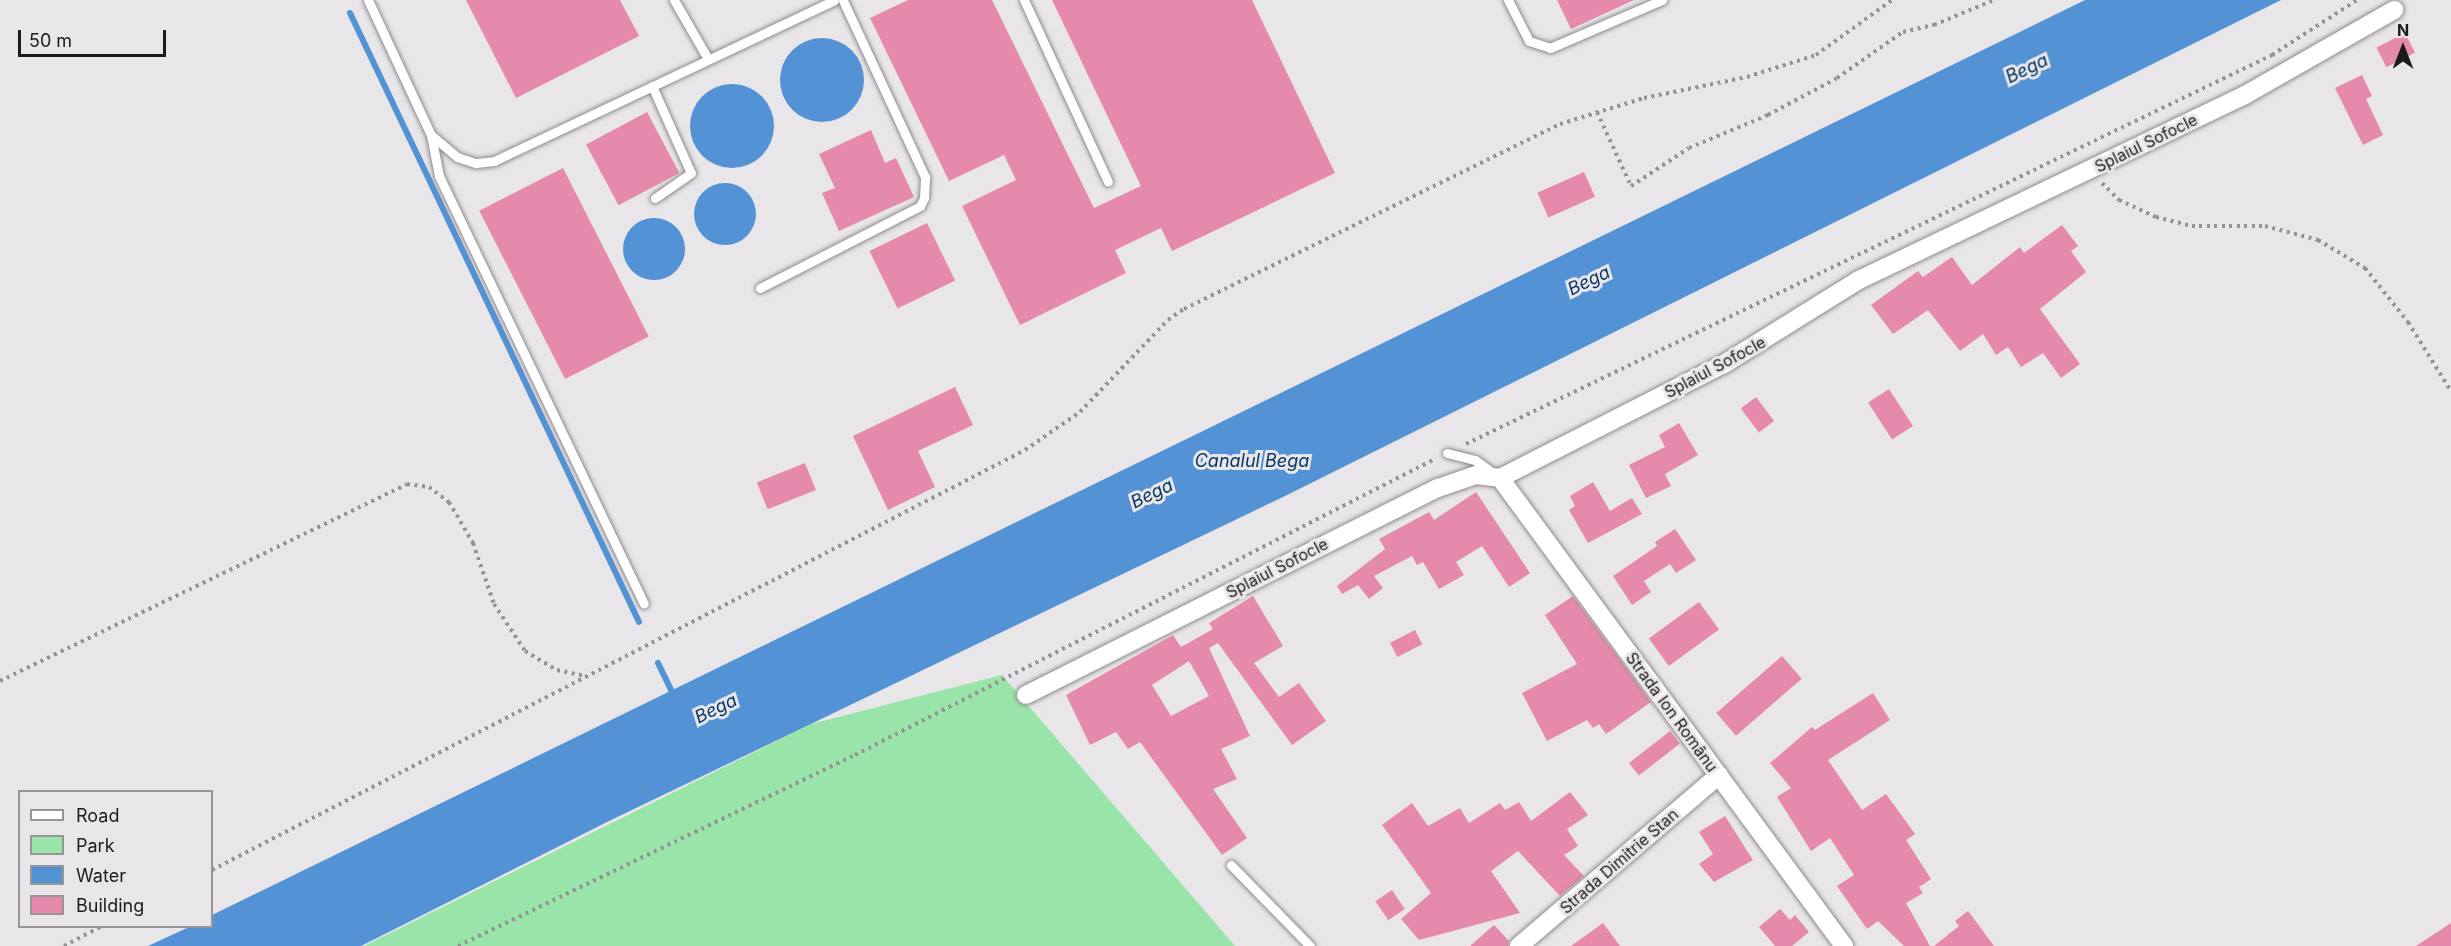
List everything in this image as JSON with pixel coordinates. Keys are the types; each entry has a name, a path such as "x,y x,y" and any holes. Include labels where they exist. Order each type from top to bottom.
{"street":[{"name":"Splaiul Sofocle","path":"1026,695 1438,488 1476,476 1500,478 1724,364 1859,280 2245,95 2394,10"},
{"name":"Strada Ion Românu","path":"1500,478 1844,946"},
{"name":"Strada Dimitrie Stan","path":"1519,946 1719,775"}],"lane":[{"path":"368,0 431,135 439,176 644,603"},
{"path":"674,0 708,59"},
{"path":"431,135 457,157 476,162 494,160 834,0"},
{"path":"760,288 920,206 924,198 925,177 843,0"},
{"path":"1024,0 1108,182"},
{"path":"1508,0 1529,41 1550,48 1662,0"},
{"path":"652,86 691,173 655,198"},
{"path":"1447,453 1475,460 1500,478"},
{"path":"1231,865 1310,946"}],"path":[{"path":"213,869 1025,450 1080,412 1168,320 1184,309 1560,124 1644,98 1747,77 1816,55 1892,0"},
{"path":"1597,112 1631,186 1689,148 1768,115 1837,78 1903,32 1934,25 1994,0"},
{"path":"458,946 855,755 1447,453 2272,55 2357,0"},
{"path":"2090,170 2119,200 2156,217 2192,226 2276,229 2318,240 2365,268 2408,322 2451,391"},
{"path":"0,681 407,484 429,487 449,502 473,543 494,604 525,651 557,670 587,676"},
{"path":"64,946 100,928"}],"green space":[{"path":"1002,675 1235,946 364,946 811,724"}],"water":[{"name":"Canalul Bega","path":"2085,0 2281,0 1285,496 609,821 361,946 148,946 187,928 213,928 213,915"},
{"path":"822,38 838,41 852,50 861,64 864,80 861,96 852,110 838,119 822,122 806,119 792,110 783,96 780,80 783,64 792,50 806,41"},
{"path":"732,84 748,87 762,96 771,110 774,126 771,142 762,156 748,165 732,168 716,165 702,156 693,142 690,126 693,110 702,96 716,87"},
{"path":"719,183 731,183 747,192 754,202 756,214 754,226 747,236 731,245 719,245 708,240 699,231 694,220 694,208 699,197 708,188"},
{"path":"648,218 660,218 676,227 683,237 685,249 683,261 676,271 660,280 648,280 637,275 628,266 623,255 623,243 628,232 637,223"}],"building":[{"path":"466,0 620,0 639,36 516,98"},
{"path":"908,0 992,0 1094,208 1141,186 1052,0 1252,0 1335,173 1172,251 1161,228 1115,250 1126,273 1020,325 962,206 1016,180 1004,155 949,181 870,18"},
{"path":"1557,0 1634,0 1571,29"},
{"path":"2405,33 2415,53 2386,67 2376,48"},
{"path":"2362,75 2372,96 2366,99 2383,135 2363,145 2335,88"},
{"path":"647,112 679,173 618,205 586,144"},
{"path":"871,130 885,163 896,158 914,197 839,231 822,193 835,188 819,154"},
{"path":"563,168 649,336 565,379 479,211"},
{"path":"1584,172 1595,197 1548,217 1537,193"},
{"path":"927,223 955,281 898,309 869,251"},
{"path":"2062,225 2078,246 2071,251 2086,272 2040,309 2080,364 2061,378 2043,353 2021,367 2008,347 1996,355 1983,334 1960,351 1928,310 1893,334 1871,305 1918,271 1923,277 1952,257 1972,285 2020,247 2024,253"},
{"path":"955,387 973,425 918,451 935,487 888,510 853,436"},
{"path":"1889,389 1913,426 1892,440 1868,403"},
{"path":"1756,397 1774,421 1759,432 1741,408"},
{"path":"1679,423 1698,455 1665,474 1671,486 1646,498 1629,465 1665,447 1659,435"},
{"path":"805,463 816,490 768,509 757,482"},
{"path":"1593,482 1610,511 1632,498 1642,514 1588,543 1569,510 1575,506 1570,496"},
{"path":"1476,492 1530,573 1509,587 1482,546 1456,562 1464,575 1439,589 1423,562 1417,565 1412,556 1374,576 1383,588 1369,599 1358,585 1342,594 1337,586 1385,549 1379,539 1429,512 1434,520"},
{"path":"1675,529 1696,560 1676,573 1670,564 1644,581 1651,592 1632,605 1613,576 1657,546 1655,542"},
{"path":"1253,596 1283,646 1254,663 1279,697 1299,683 1326,721 1292,745 1218,643 1209,648 1250,736 1221,749 1237,779 1213,789 1247,838 1222,855 1140,742 1128,749 1116,732 1090,745 1066,695 1173,635 1181,647 1213,629 1209,623","holes":["1189,661 1209,696 1171,716 1152,685"]},
{"path":"1573,596 1651,702 1606,734 1599,724 1593,728 1587,720 1547,741 1522,693 1577,664 1545,615"},
{"path":"1699,602 1719,630 1669,666 1649,638"},
{"path":"1415,630 1422,644 1397,657 1390,643"},
{"path":"1782,656 1802,679 1736,736 1716,713"},
{"path":"1873,693 1890,720 1828,760 1862,810 1886,794 1915,834 1906,840 1931,879 1919,887 1923,893 1906,903 1930,946 1904,946 1878,921 1867,929 1837,886 1854,875 1830,838 1811,851 1777,797 1791,788 1770,763 1812,727 1815,730"},
{"path":"1670,731 1680,744 1639,776 1629,763"},
{"path":"1570,792 1588,815 1567,829 1578,846 1564,855 1584,876 1560,896 1518,851 1491,871 1520,913 1419,940 1401,919 1431,893 1382,825 1412,803 1428,826 1460,808 1469,823 1500,803 1505,810 1519,802 1531,821"},
{"path":"1725,816 1753,860 1714,882 1699,864 1713,854 1699,832"},
{"path":"1392,890 1405,909 1388,920 1375,901"},
{"path":"1780,909 1790,920 1795,915 1809,932 1792,946 1775,946 1759,927"},
{"path":"1968,911 1994,946 1934,946 1959,926 1955,921"},
{"path":"1603,923 1620,946 1571,946"},
{"path":"2451,923 2451,946 2416,946"},
{"path":"1494,925 1509,941 1508,946 1470,946"}],"waterway":[{"path":"350,13 639,622"},
{"path":"658,663 676,700"}],"water label":[{"name":"Bega","path":"2027,69"},
{"name":"Bega","path":"1589,281"},
{"name":"Bega","path":"1152,494"},
{"name":"Bega","path":"716,709"}]}
